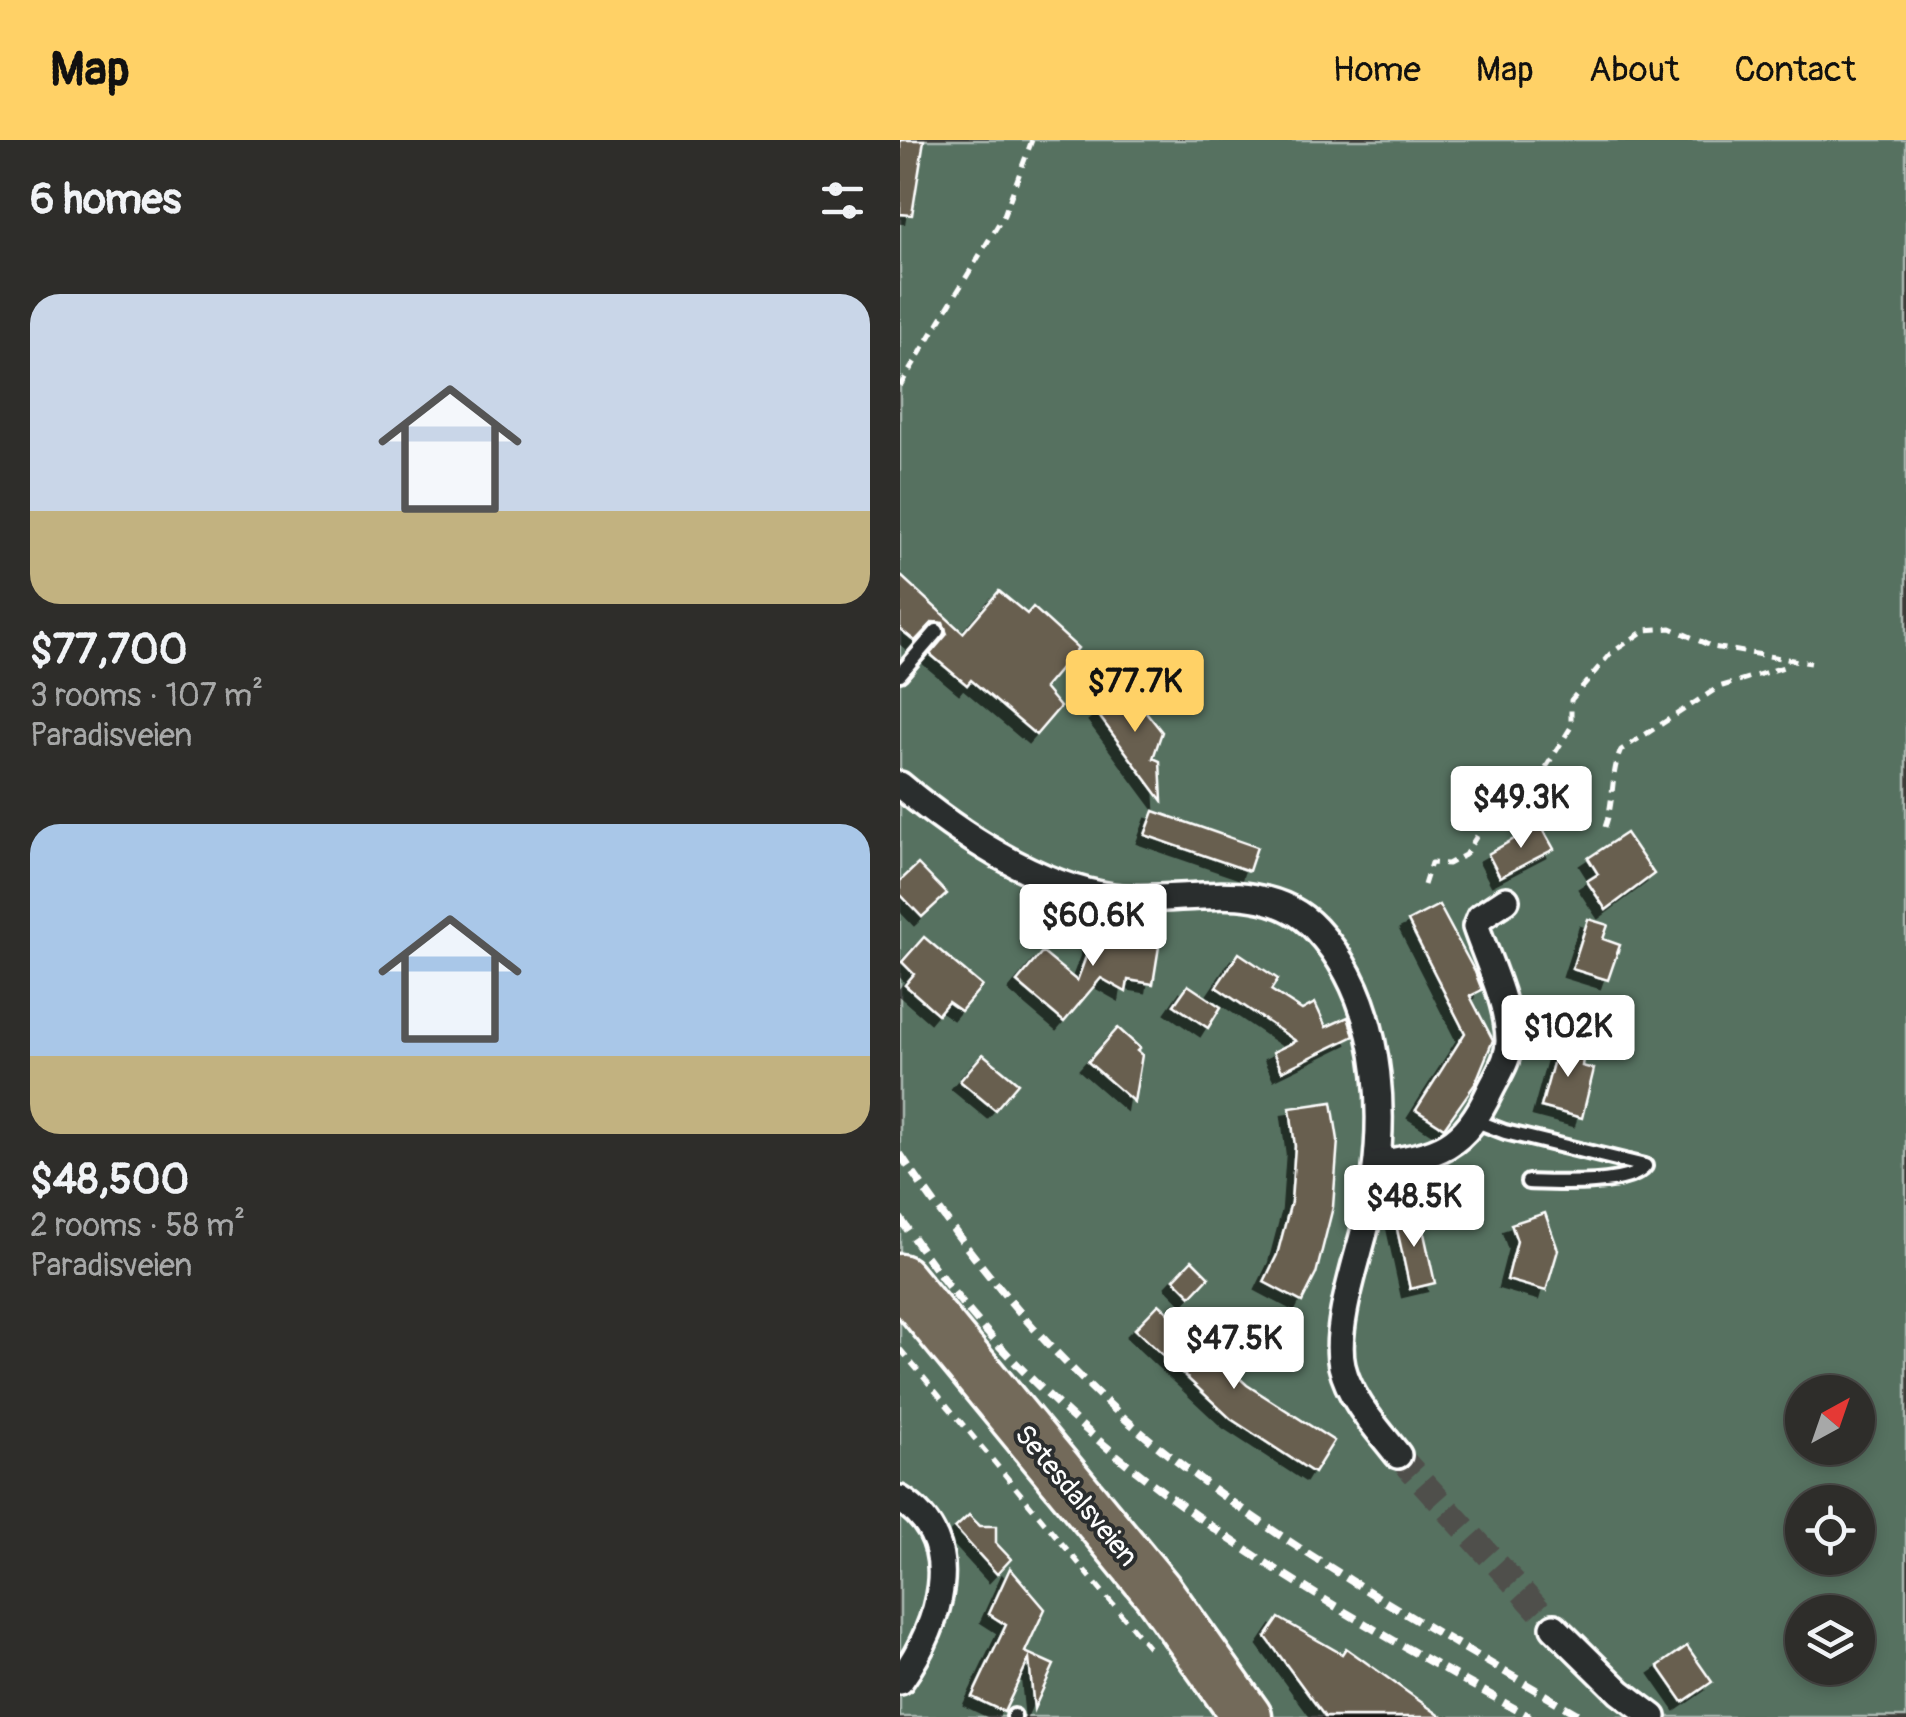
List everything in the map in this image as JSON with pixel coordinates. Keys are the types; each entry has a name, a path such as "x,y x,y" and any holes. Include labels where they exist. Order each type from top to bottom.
{"highway":[{"name":"Setesdalsveien","path":"900,1279 1158,1592 1247,1717"}],"street":[{"path":"900,785 944,819 1010,858 1079,889 1113,897 1248,897 1290,910 1314,926 1348,976 1369,1035 1377,1076 1378,1164 1350,1283 1340,1361 1357,1401 1398,1455"},
{"path":"1378,1164 1425,1158 1454,1145 1476,1120 1510,1044 1500,998 1476,928 1480,917 1506,900"},
{"path":"900,1499 924,1519 942,1563 942,1594 933,1625 900,1681"},
{"path":"1554,1627 1620,1692 1654,1717"}],"lane":[{"path":"900,674 937,631"},
{"path":"1476,1120 1506,1132 1645,1166 1638,1174 1606,1180 1528,1182"}],"path":[{"path":"900,386 1004,215 1032,140"},
{"path":"1424,885 1432,863 1448,864 1466,855 1488,818 1545,769 1571,727 1571,700 1610,654 1646,630 1671,628 1713,647 1811,664 1779,666 1752,680 1719,687 1621,750 1613,766 1616,796 1605,827"},
{"path":"900,1349 1160,1662"}],"green space":[{"path":"900,140 1906,140 1906,1717 900,1717"}],"building":[{"path":"900,140 924,140 912,215 900,214"},
{"path":"900,575 963,633 999,591 1027,614 1033,607 1078,648 1044,688 1060,707 1036,735 971,680 967,685 930,654 947,634 943,623 933,622 915,641 900,629"},
{"path":"1128,689 1162,732 1153,758 1160,761 1162,801 1097,713"},
{"path":"1154,811 1257,847 1249,871 1145,835"},
{"path":"1540,824 1554,849 1500,877 1488,854"},
{"path":"1626,833 1654,874 1606,910 1587,881 1598,874 1588,858"},
{"path":"918,864 947,894 922,917 900,894 900,881"},
{"path":"1439,905 1475,972 1482,990 1470,996 1493,1040 1475,1084 1444,1128 1416,1110 1465,1033 1408,921"},
{"path":"1588,919 1608,925 1603,939 1620,945 1608,980 1572,969"},
{"path":"1099,922 1129,927 1128,934 1160,940 1153,984 1128,980 1126,992 1101,978 1064,1022 1017,982 1042,952 1077,981"},
{"path":"924,937 982,986 961,1011 948,1002 938,1014 905,985 914,974 902,962"},
{"path":"1239,953 1278,979 1271,990 1302,1010 1315,1003 1326,1027 1348,1017 1354,1036 1282,1071 1273,1052 1296,1041 1216,987"},
{"path":"1188,985 1221,1007 1208,1028 1174,1005"},
{"path":"1118,1028 1140,1048 1137,1051 1142,1055 1134,1102 1088,1062"},
{"path":"1560,1038 1585,1045 1582,1066 1594,1069 1582,1118 1541,1107"},
{"path":"983,1054 1018,1083 995,1110 960,1081"},
{"path":"1332,1102 1338,1140 1333,1207 1316,1274 1302,1302 1264,1282 1277,1255 1291,1202 1295,1146 1290,1108"},
{"path":"1419,1211 1435,1283 1410,1289 1394,1215"},
{"path":"1545,1213 1558,1250 1546,1291 1507,1280 1517,1241 1511,1224"},
{"path":"1192,1260 1209,1277 1191,1296 1174,1279"},
{"path":"1159,1304 1247,1385 1334,1441 1314,1473 1231,1419 1135,1329"},
{"path":"969,1515 980,1526 996,1526 996,1543 1011,1559 997,1574 955,1528"},
{"path":"1010,1568 1045,1609 1025,1652 1054,1665 1034,1709 1029,1659 1004,1712 972,1697 1006,1625 989,1614"},
{"path":"1279,1618 1342,1654 1346,1648 1442,1717 1325,1717 1266,1637"},
{"path":"1687,1646 1712,1682 1683,1702 1658,1666"}],"tunnel":[{"path":"1398,1455 1554,1627"}],"railway":[{"path":"900,1154 1009,1300 1070,1367 1137,1429 1297,1546 1582,1717"},
{"path":"900,1218 961,1301 1029,1376 1103,1444 1266,1563 1530,1717"}]}
